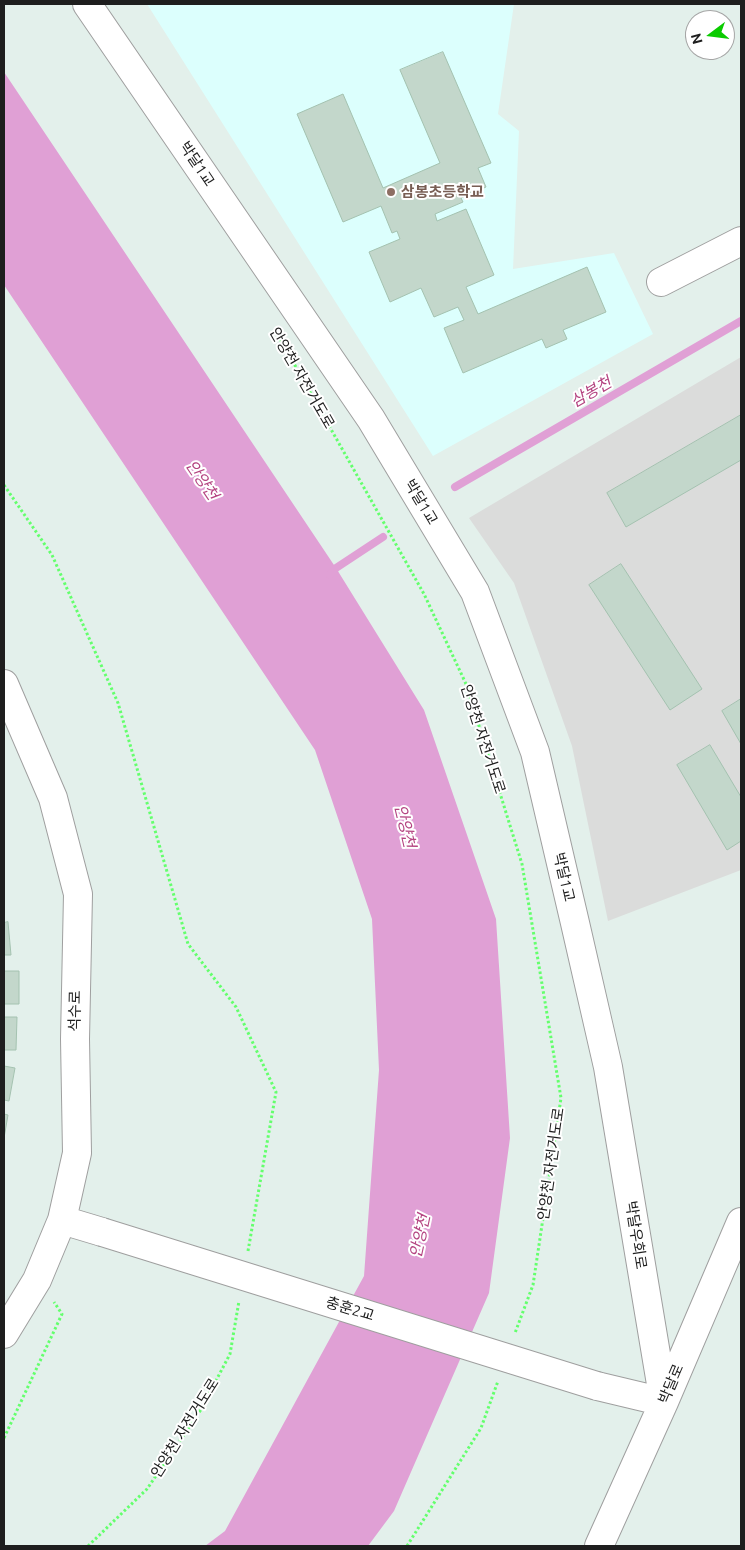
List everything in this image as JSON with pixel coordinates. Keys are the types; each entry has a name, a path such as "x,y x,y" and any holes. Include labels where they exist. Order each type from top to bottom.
{"street":[{"name":"박달1교","path":"87,4 371,419 475,592 535,752 608,1067"},
{"path":"661,282 741,241"},
{"name":"석수로","path":"4,684 53,798 78,894 75,1039 77,1153 62,1220 37,1280 4,1334"},
{"name":"박달우회로","path":"608,1067 664,1402"},
{"name":"충훈2교","path":"62,1220 597,1386 664,1402"},
{"name":"박달로","path":"599,1546 664,1402 741,1222"}],"path":[{"name":"안양천 자전거도로","path":"271,322 424,594 466,684 522,864 561,1098 533,1285 513,1339"},
{"path":"4,484 52,555 118,703 188,944 236,1007 276,1092 246,1260"},
{"path":"4,1438 62,1314 37,1280"},
{"name":"안양천 자전거도로","path":"88,1546 147,1489 200,1411 230,1354 240,1297"},
{"path":"406,1546 481,1428 500,1375"}],"shaded area":[{"name":"삼봉초등학교","path":"147,4 514,4 498,114 519,131 513,269 614,253 653,334 433,456"},
{"path":"741,357 741,870 608,921 572,746 514,583 469,518"}],"water":[{"name":"안양천","path":"4,72 336,568 424,710 496,919 510,1138 489,1293 394,1511 368,1546 205,1546 225,1531 364,1276 379,1070 372,919 315,750 4,285"}],"building":[{"path":"443,52 491,163 478,168 486,187 461,198 463,202 435,214 437,221 466,209 494,275 466,287 478,314 587,267 606,312 563,330 567,339 546,348 542,339 463,373 444,328 464,320 458,307 434,317 421,288 390,302 369,252 400,239 397,231 392,233 381,206 343,222 297,114 343,94 383,188 440,163 400,70"},
{"path":"741,415 741,460 626,527 607,493"},
{"path":"621,564 702,689 670,710 589,585"},
{"path":"741,699 741,744 722,711"},
{"path":"710,745 741,797 741,841 727,850 677,765"},
{"path":"8,922 11,955 4,955 4,923"},
{"path":"4,971 19,971 19,1004 4,1004"},
{"path":"4,1017 17,1017 16,1050 4,1050"},
{"path":"4,1066 15,1068 9,1101 4,1100"},
{"path":"4,1114 8,1115 4,1138"}],"waterway":[{"name":"삼봉천","path":"455,487 741,321"},
{"name":"삼봉천","path":"330,575 336,568 383,537"}],"place":[{"name":"삼봉초등학교","path":"391,192"}]}
